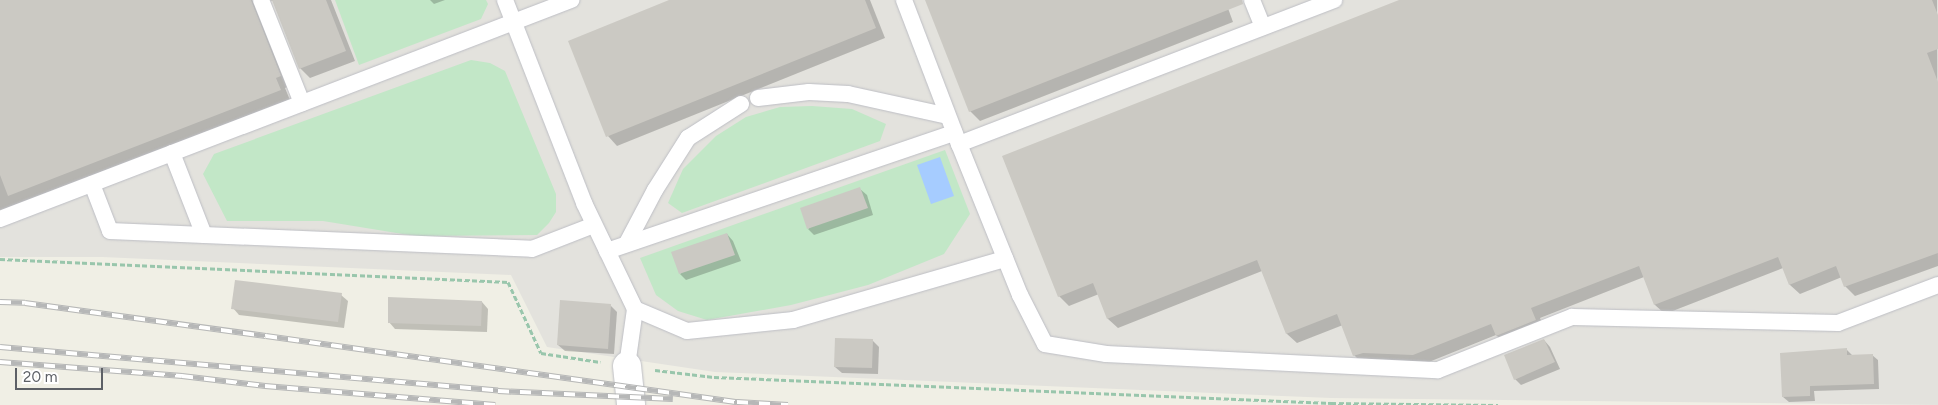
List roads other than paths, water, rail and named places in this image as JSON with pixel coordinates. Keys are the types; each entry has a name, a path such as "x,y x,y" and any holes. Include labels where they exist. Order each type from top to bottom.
{"street":[{"path":"627,366 630,405"}],"lane":[{"path":"261,0 302,103"},
{"path":"505,0 594,225 635,309 627,366"},
{"path":"0,219 571,0"},
{"path":"904,0 956,139 1005,259 1020,295 1046,344 1106,354 1438,370 1572,317 1838,324 1938,285"},
{"path":"1252,0 1263,27"},
{"path":"607,250 956,139 1334,0"},
{"path":"758,98 809,92 848,94 948,116"},
{"path":"627,243 654,190 688,138 741,104"},
{"path":"172,153 204,235"},
{"path":"92,184 110,231 532,249 594,225"},
{"path":"635,309 688,331 793,320 1005,259"}],"water":[{"path":"940,157 954,196 931,204 917,165"}],"railway":[{"path":"0,302 25,303 737,402 788,405"},
{"path":"0,347 498,391 673,399"},
{"path":"0,362 182,376 265,386 495,405"}]}
